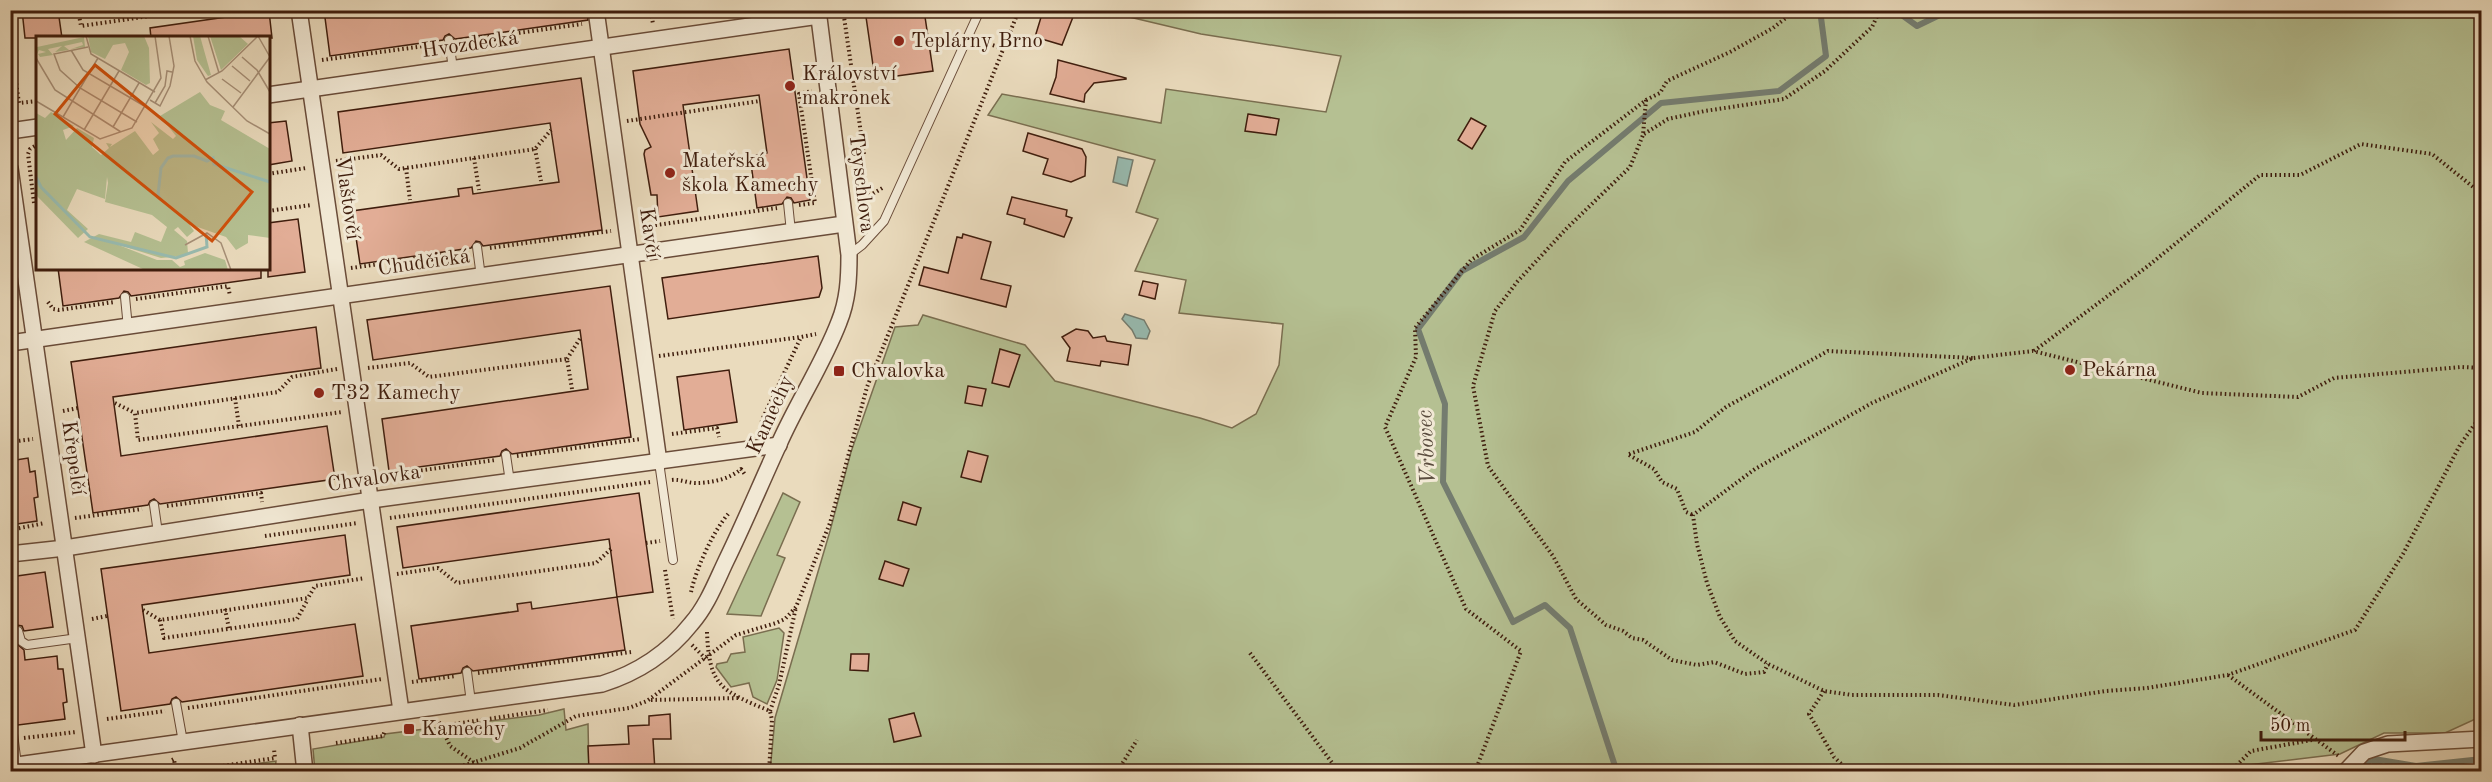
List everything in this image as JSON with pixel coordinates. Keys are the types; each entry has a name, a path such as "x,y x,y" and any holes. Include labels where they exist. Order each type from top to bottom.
{"street":[{"name":"Vlaštovčí","path":"299,10 401,711"},
{"name":"Kavčí","path":"596,10 631,256 663,436 659,462"},
{"name":"Hvozdecká","path":"270,95 602,48 818,13"},
{"name":"Teyschlova","path":"818,13 849,255"},
{"path":"10,131 36,127"},
{"name":"Křepelčí","path":"10,168 94,755"},
{"name":"Chudčická","path":"10,343 128,328 844,224"},
{"name":"Kamechy","path":"14,766 602,684 624,677 663,652 686,631 704,606 839,321 849,289 849,255"},
{"name":"Chvalovka","path":"10,554 65,548 371,500 779,445"},
{"path":"300,725 305,771"},
{"path":"2348,768 2364,752 2388,744 2481,739"}],"lane":[{"path":"849,255 862,245 884,221 980,10"},
{"path":"449,40 453,69"},
{"path":"788,205 791,232"},
{"path":"477,247 481,277"},
{"path":"125,299 128,328"},
{"path":"506,456 510,482"},
{"path":"659,462 673,560"},
{"path":"154,506 158,533"},
{"path":"18,632 21,641 27,645 78,638"},
{"path":"468,673 471,702"},
{"path":"177,706 183,742"},
{"path":"12,726 14,766"}],"path":[{"path":"78,10 81,26 191,10"},
{"path":"843,10 864,154 848,158"},
{"path":"768,771 772,720 770,711 779,685 796,607 830,523 867,387 1005,49 1018,10"},
{"path":"1476,771 1521,651 1466,609 1418,496 1385,427 1416,357 1415,328 1471,260 1520,230 1565,162 1646,100 1659,93 1667,81 1730,52 1773,28 1796,10"},
{"path":"1643,135 1668,119 1784,99 1832,64 1872,27 1880,10"},
{"path":"651,12 653,27"},
{"path":"967,38 1005,49"},
{"path":"10,39 19,103 36,101"},
{"path":"642,227 815,203 798,95 812,92 811,83"},
{"path":"1646,100 1643,135 1630,167 1542,255 1495,311 1473,386 1488,466 1553,556 1576,599 1606,625 1623,631 1632,638 1643,640 1672,660 1697,665 1714,662 1745,674 1764,672 1768,664"},
{"path":"626,121 760,101"},
{"path":"624,111 628,133"},
{"path":"348,159 381,156 399,169 406,168 535,148 551,130"},
{"path":"2033,351 2148,266 2260,175 2300,175 2361,144 2432,154 2481,194"},
{"path":"35,211 36,203 28,154 30,148 36,146"},
{"path":"535,148 541,181"},
{"path":"474,158 479,190"},
{"path":"270,174 308,168"},
{"path":"406,168 411,200"},
{"path":"854,199 869,196 890,183"},
{"path":"270,211 327,203"},
{"path":"347,257 349,268"},
{"path":"47,296 48,305 59,310 228,286 231,299"},
{"path":"659,356 818,334 821,327"},
{"path":"572,389 567,359 581,337"},
{"path":"760,434 764,426 762,420 801,337"},
{"path":"657,346 660,367"},
{"path":"1693,515 1686,512 1677,489 1662,482 1653,469 1629,454 1695,432 1726,407 1828,351 1973,358 2033,351 2202,393 2298,397 2334,378 2461,367 2481,368"},
{"path":"336,358 339,380"},
{"path":"1693,515 1755,469 1872,403 1973,358"},
{"path":"361,369 410,363 429,377 567,359"},
{"path":"114,403 135,413 278,392 292,377 338,369"},
{"path":"235,398 239,426"},
{"path":"61,400 64,423"},
{"path":"342,401 345,423"},
{"path":"63,411 78,408"},
{"path":"135,413 138,440 334,413"},
{"path":"1693,515 1697,544 1707,583 1720,617 1735,641 1768,664 1824,691 1852,695 1938,695 2014,705 2228,675 2355,630 2403,554 2460,445 2481,414"},
{"path":"663,436 669,423"},
{"path":"375,469 378,476 389,475 506,456 717,428 719,439 723,440"},
{"path":"10,442 48,437"},
{"path":"264,536 651,482 683,479 693,483 733,477 741,469 748,483"},
{"path":"651,482 653,494"},
{"path":"10,530 42,525 47,520 78,518 261,493 263,507"},
{"path":"691,593 694,581 721,522 736,504"},
{"path":"76,506 78,518"},
{"path":"646,543 660,541 662,552"},
{"path":"391,576 438,568 457,583 596,563 611,549"},
{"path":"664,563 674,624 679,617"},
{"path":"160,620 164,639 297,620 315,586 366,578"},
{"path":"143,610 160,620 308,598"},
{"path":"442,771 504,755 576,716 629,708 647,701 736,635 777,623 785,619 796,607"},
{"path":"90,608 93,630"},
{"path":"225,609 229,629"},
{"path":"92,619 107,616"},
{"path":"707,626 707,658 719,684 770,711"},
{"path":"692,645 707,658"},
{"path":"107,719 177,706 396,677 413,682 631,652"},
{"path":"1250,653 1338,768 1328,771"},
{"path":"2228,675 2348,768"},
{"path":"1824,691 1809,714 1834,757 1850,771"},
{"path":"647,701 741,697"},
{"path":"14,740 108,727 105,708"},
{"path":"441,726 450,746 471,762 488,771"},
{"path":"1122,771 1122,764 1137,740"},
{"path":"2229,771 2251,751 2314,740"},
{"path":"183,771 275,758 274,749"}],"green space":[{"path":"1104,11 2481,11 2482,716 2445,733 2384,733 2340,754 2248,765 2245,772 770,772 775,718 851,452 895,327 918,325 923,315 1025,345 1055,381 1232,428 1256,414 1279,365 1283,324 1179,313 1186,280 1135,271 1158,219 1136,212 1155,160 988,115 1002,94 1161,123 1166,89 1326,112 1341,56 1201,34"},
{"path":"783,493 800,502 777,555 785,558 761,616 727,614"},
{"path":"779,628 784,633 777,680 767,704 753,697 749,683 731,687 716,667 717,664 727,662 731,654 745,652 743,637"},
{"path":"564,709 566,730 588,724 589,771 315,771 313,749 384,737 385,734 539,715"},
{"path":"276,761 275,771 203,771"}],"water":[{"path":"1118,157 1133,160 1127,186 1113,182"},
{"path":"1125,314 1144,320 1150,331 1147,339 1136,338 1122,319"}],"building":[{"path":"22,10 58,10 62,36 25,38"},
{"path":"324,10 586,10 588,20 455,39 449,34 443,40 330,56"},
{"name":"Teplárny Brno","path":"865,10 924,10 933,71 875,79"},
{"path":"1049,10 1073,17 1062,45 1035,37 1042,14 1048,15"},
{"path":"269,11 272,38 270,36 151,36 150,28"},
{"path":"789,49 810,200 794,203 791,198 787,197 782,204 757,208 750,156 767,153 759,95 683,105 698,211 658,217 657,195 651,195 644,154 645,150 651,147 640,124 633,71"},
{"path":"1058,60 1126,79 1094,83 1085,94 1084,102 1050,94 1056,77"},
{"path":"581,78 602,230 483,246 476,241 471,248 360,264 352,211 459,196 458,189 472,187 473,194 559,182 550,123 343,153 338,112"},
{"path":"1248,114 1279,119 1276,135 1245,131"},
{"path":"1471,118 1486,126 1472,149 1458,140"},
{"path":"286,121 292,161 270,165 270,123"},
{"path":"1028,133 1082,149 1086,157 1085,176 1071,182 1043,174 1048,159 1023,151"},
{"path":"1012,197 1067,210 1066,216 1072,218 1064,237 1024,224 1025,219 1007,214"},
{"path":"298,219 305,272 268,277 270,223"},
{"path":"963,234 991,242 981,279 1011,286 1006,307 919,285 924,267 948,273 957,237 962,238"},
{"path":"818,256 822,288 819,297 668,319 662,278"},
{"path":"58,270 261,270 261,278 131,296 124,291 119,298 63,306"},
{"path":"1143,281 1158,284 1155,299 1139,295"},
{"path":"610,286 631,437 512,454 506,449 500,456 389,471 382,419 588,389 580,330 373,360 367,320"},
{"path":"316,327 321,368 113,397 121,456 327,426 335,479 160,504 154,499 148,505 93,513 71,362"},
{"path":"1076,329 1088,331 1093,338 1105,336 1107,341 1131,345 1128,365 1101,361 1100,366 1067,361 1070,348 1062,337"},
{"path":"1000,349 1020,355 1009,387 992,383"},
{"path":"729,370 737,422 684,430 677,377"},
{"path":"968,386 986,389 982,406 965,403"},
{"path":"968,451 988,456 981,482 961,477"},
{"path":"28,458 30,472 35,471 38,497 34,498 37,521 10,525 10,461"},
{"path":"639,493 653,592 617,597 609,539 403,568 397,527"},
{"path":"903,502 921,508 916,525 898,520"},
{"path":"345,535 350,575 142,605 149,653 355,624 363,676 182,702 176,697 170,704 121,711 101,569"},
{"path":"885,561 909,569 903,586 879,579"},
{"path":"45,572 53,627 24,631 22,626 17,625 12,632 16,643 24,650 25,660 57,656 58,669 63,669 67,702 63,703 65,719 18,725 15,721 10,720 10,577"},
{"path":"617,597 625,650 473,671 467,666 461,673 419,679 411,626 518,611 517,604 531,602 532,609"},
{"path":"851,654 869,654 868,671 850,670"},
{"path":"914,713 921,736 894,742 889,719"},
{"path":"670,714 671,739 653,739 655,771 589,771 588,746 629,744 628,726 649,725 649,716"}],"waterway":[{"name":"Vrbovec","path":"1634,772 1615,766 1570,628 1545,605 1513,622 1443,482 1445,404 1418,329 1462,271 1524,237 1568,181 1661,103 1779,91 1826,56 1820,10"},
{"name":"Vrbovec","path":"1895,10 1917,26 1950,10"},
{"path":"2368,758 2416,766 2482,759"},
{"path":"2368,758 2368,772"},
{"name":"Vrbovec","path":"2371,760 2391,772"}],"place":[{"name":"Teplárny Brno","path":"899,41"},
{"name":"Království makronek","path":"790,86"},
{"name":"Mateřská škola Kamechy","path":"670,173"},
{"name":"Pekárna","path":"2070,370"},
{"name":"Chvalovka","path":"839,371"},
{"name":"T32 Kamechy","path":"319,393"},
{"name":"Kamechy","path":"409,729"}]}
